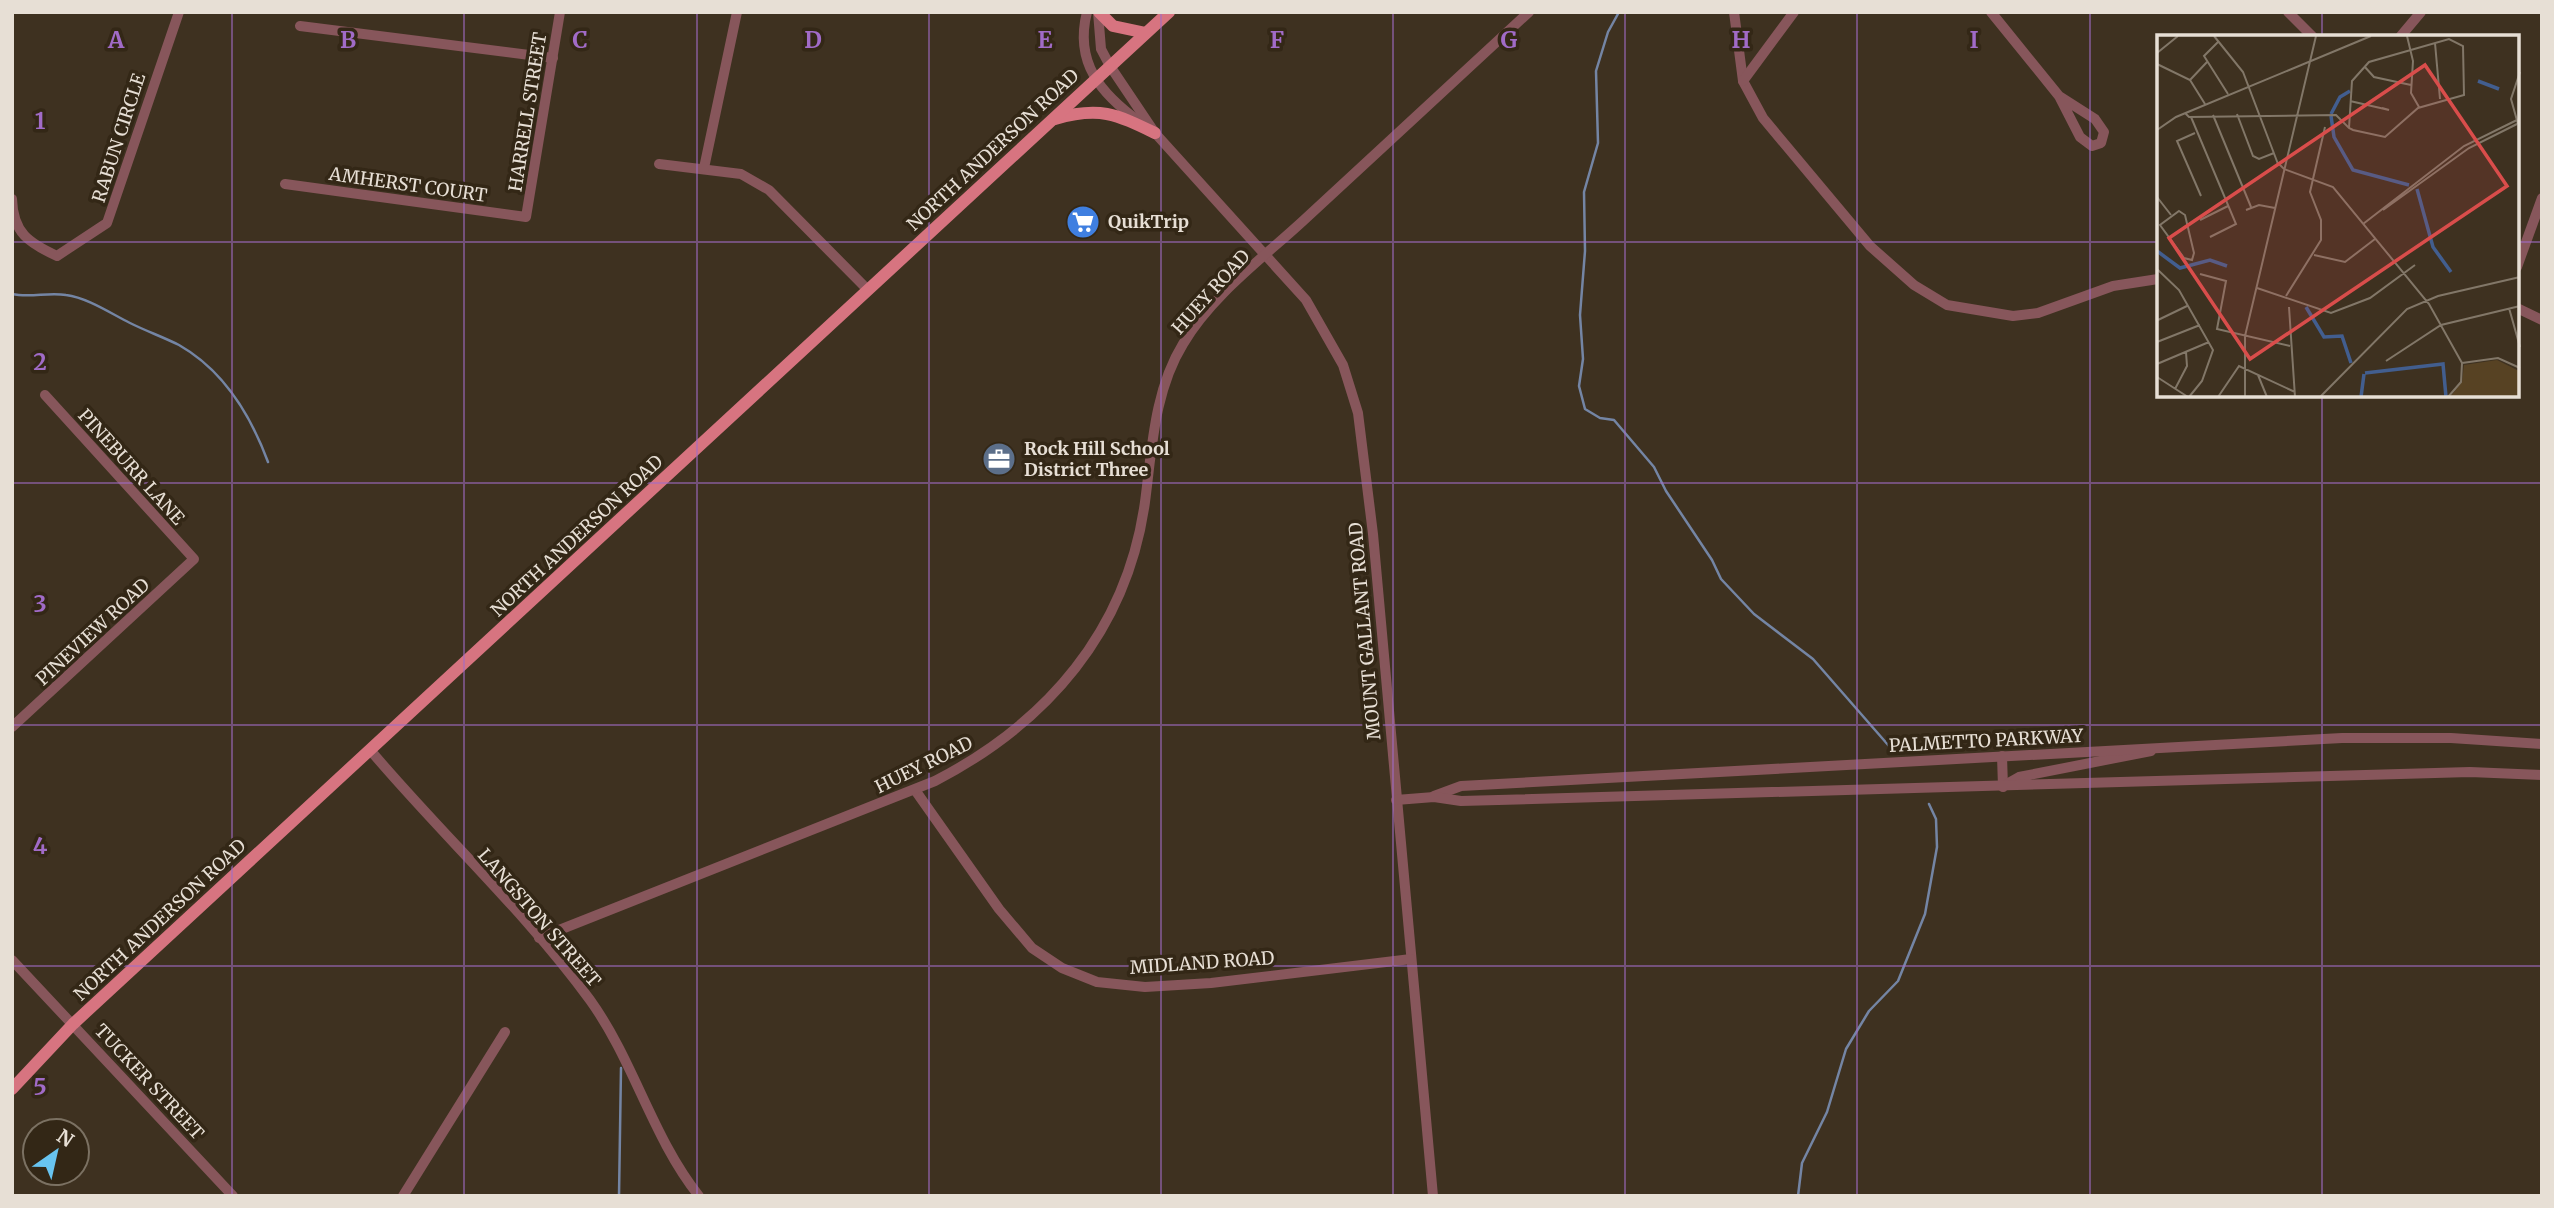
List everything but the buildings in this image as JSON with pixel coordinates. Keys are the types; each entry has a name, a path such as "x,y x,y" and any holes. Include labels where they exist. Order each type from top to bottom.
{"main road":[{"path":"1099,12 1113,26 1146,33"},
{"name":"NORTH ANDERSON ROAD","path":"12,1089 73,1024 1169,12"},
{"path":"1052,121 1075,114 1106,112 1155,133"}],"street":[{"name":"RABUN CIRCLE","path":"12,199 13,213 27,242 57,256 107,223 179,12"},
{"name":"HARRELL STREET","path":"526,217 560,12"},
{"path":"704,169 737,12"},
{"name":"MOUNT GALLANT ROAD","path":"1087,12 1082,41 1087,62 1096,79 1122,109 1155,133"},
{"name":"MOUNT GALLANT ROAD","path":"1099,12 1101,49 1110,66 1155,133 1306,300 1343,365 1358,413 1373,534 1433,1196"},
{"name":"HUEY ROAD","path":"539,938 915,790 975,760 1031,718 1067,679 1097,640 1126,579 1144,506 1161,392 1183,344 1211,309 1267,255 1529,12"},
{"path":"1734,12 1744,81 1763,118 1870,246 1914,285 1947,305 2013,316 2038,313 2113,286 2157,279"},
{"path":"1744,81 1794,12"},
{"path":"1991,12 2059,96 2080,137 2092,146 2101,143 2104,132 2095,119 2059,96"},
{"path":"2288,12 2311,35"},
{"path":"2402,35 2421,12"},
{"path":"300,26 553,58"},
{"path":"659,164 741,174 769,190 867,289"},
{"name":"AMHERST COURT","path":"285,184 526,217"},
{"path":"2519,261 2542,198"},
{"path":"2519,309 2542,320"},
{"name":"PINEBURR LANE","path":"45,395 194,559"},
{"name":"PINEVIEW ROAD","path":"12,727 194,559"},
{"name":"PALMETTO PARKWAY","path":"1434,797 1461,786 2342,738 2451,738 2542,744"},
{"path":"2003,787 2019,777 2136,756 2159,748"},
{"name":"LANGSTON STREET","path":"371,751 539,938 598,1012 620,1049 671,1153 699,1196"},
{"path":"2002,756 2003,787"},
{"name":"PALMETTO PARKWAY","path":"1396,800 1434,797 1461,801 2003,787 2470,772 2542,775"},
{"name":"MIDLAND ROAD","path":"915,790 999,909 1032,947 1062,968 1097,982 1144,987 1412,959"},
{"name":"TUCKER STREET","path":"12,960 233,1196"},
{"path":"403,1196 505,1032"}],"waterway":[{"path":"1619,12 1608,32 1596,71 1598,143 1584,192 1585,251 1580,315 1583,359 1579,386 1585,409 1600,418 1614,420 1654,467 1721,579 1754,614 1813,659 1889,746"},
{"path":"12,294 59,294 82,299 195,355 234,396 253,428 268,462"},
{"path":"1798,1196 1802,1163 1827,1112 1846,1049 1869,1011 1898,981 1925,914 1937,847 1936,819 1929,804"},
{"path":"619,1196 621,1068"}],"place":[{"name":"QuikTrip","path":"1083,222"},
{"name":"Rock Hill School District Three","path":"999,459"}]}
